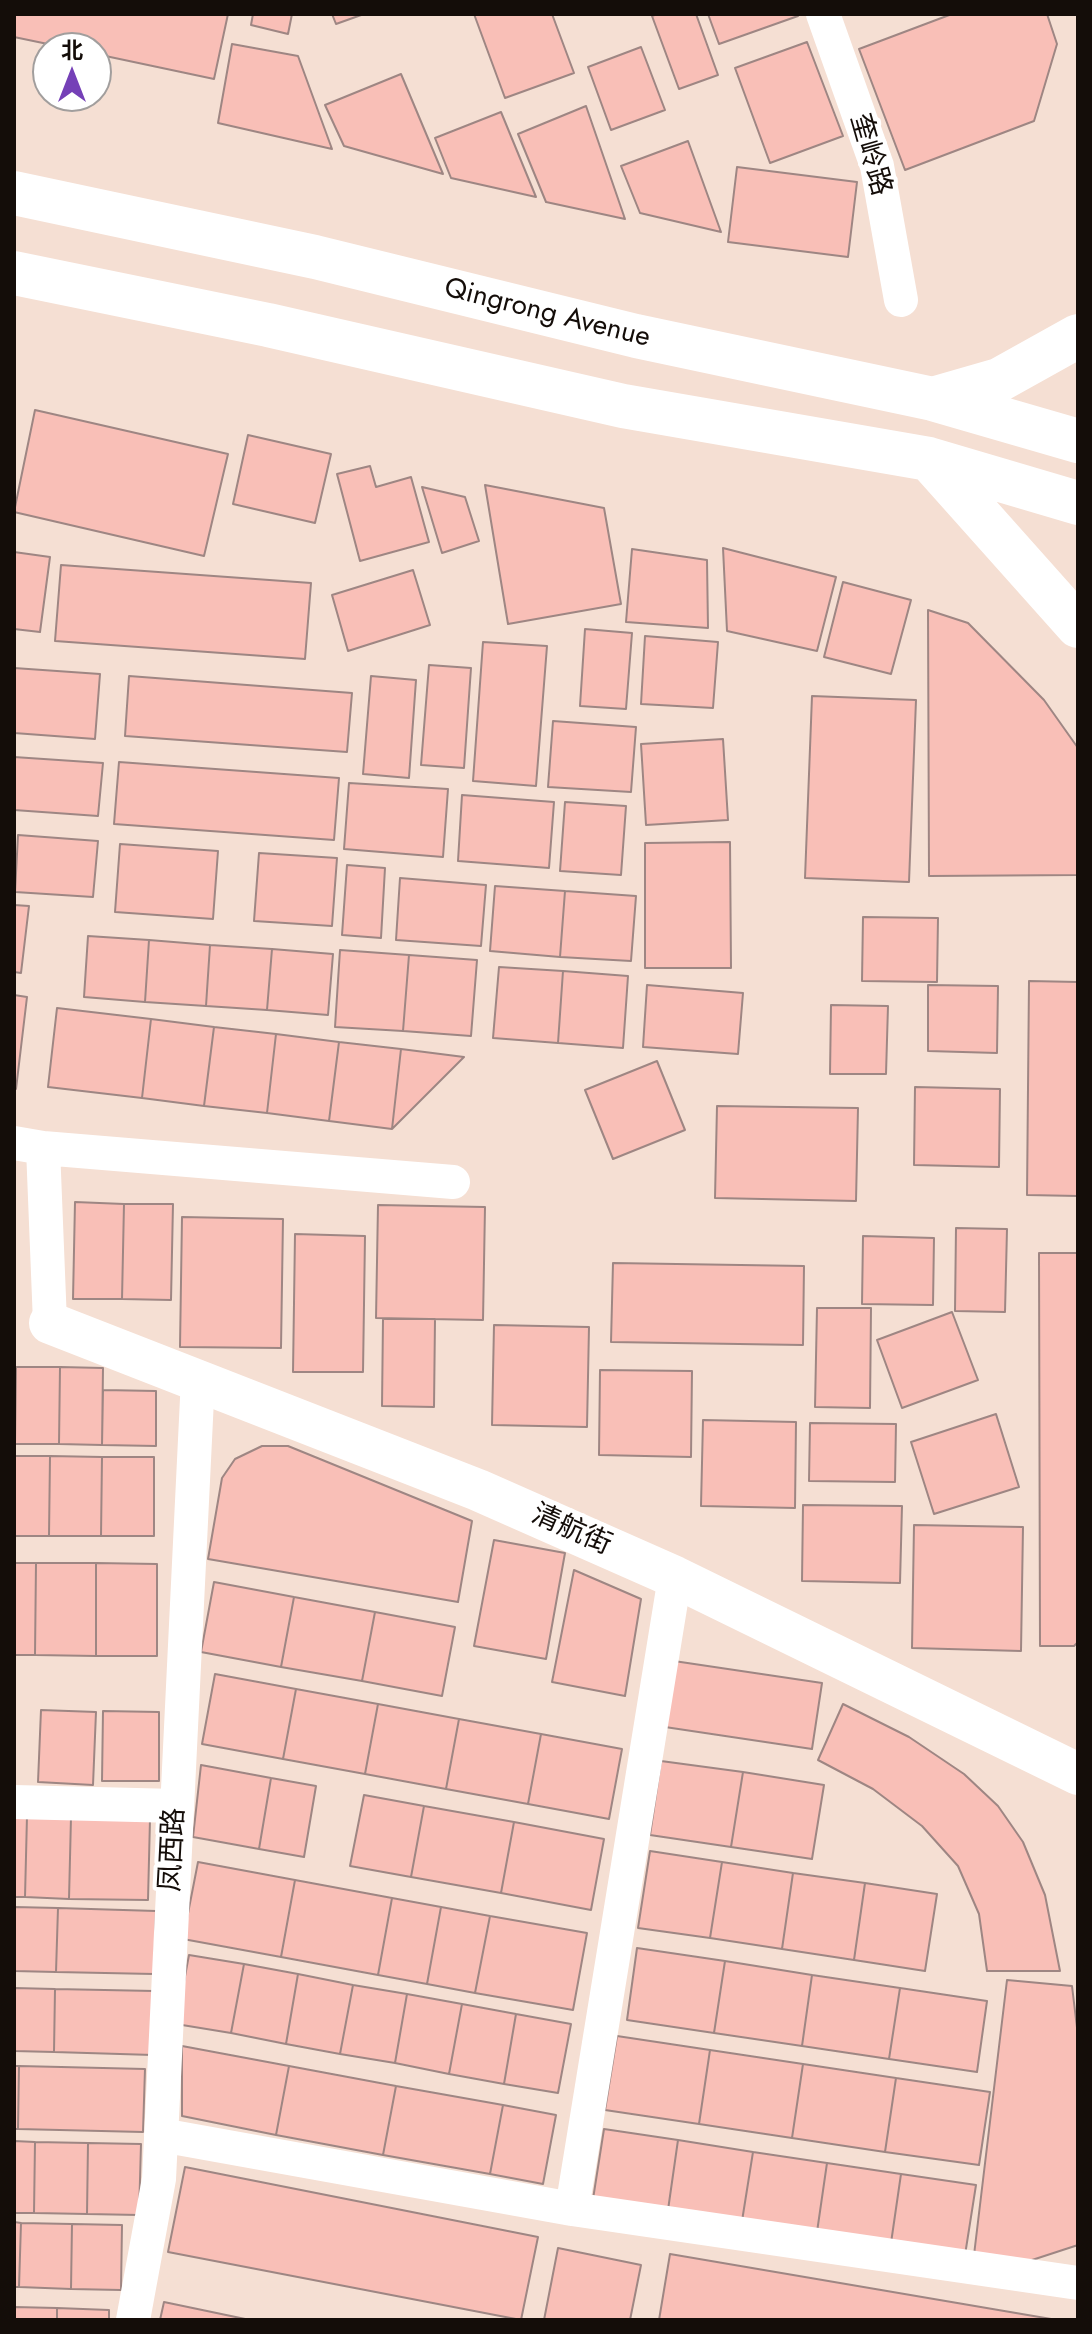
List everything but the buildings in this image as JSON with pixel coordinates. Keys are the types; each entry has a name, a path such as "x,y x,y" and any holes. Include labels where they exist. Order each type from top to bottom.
{"main road":[{"name":"Qingrong Avenue","path":"14,193 315,257 636,336 933,399 1078,441"},
{"path":"14,273 268,325 623,406 929,459 1078,503"},
{"path":"933,399 999,380 1078,336"},
{"path":"929,459 1078,626"}],"street":[{"name":"奎岭路","path":"823,14 877,166 901,300"},
{"path":"50,1323 29,1146 453,1182"},
{"name":"清航街","path":"50,1323 198,1378 478,1490 675,1577 1078,1774"},
{"name":"凤西路","path":"133,2320 159,2179 198,1378"},
{"path":"572,2209 675,1577"},
{"path":"14,1802 177,1806"},
{"path":"161,2135 572,2209 1078,2283"}]}
